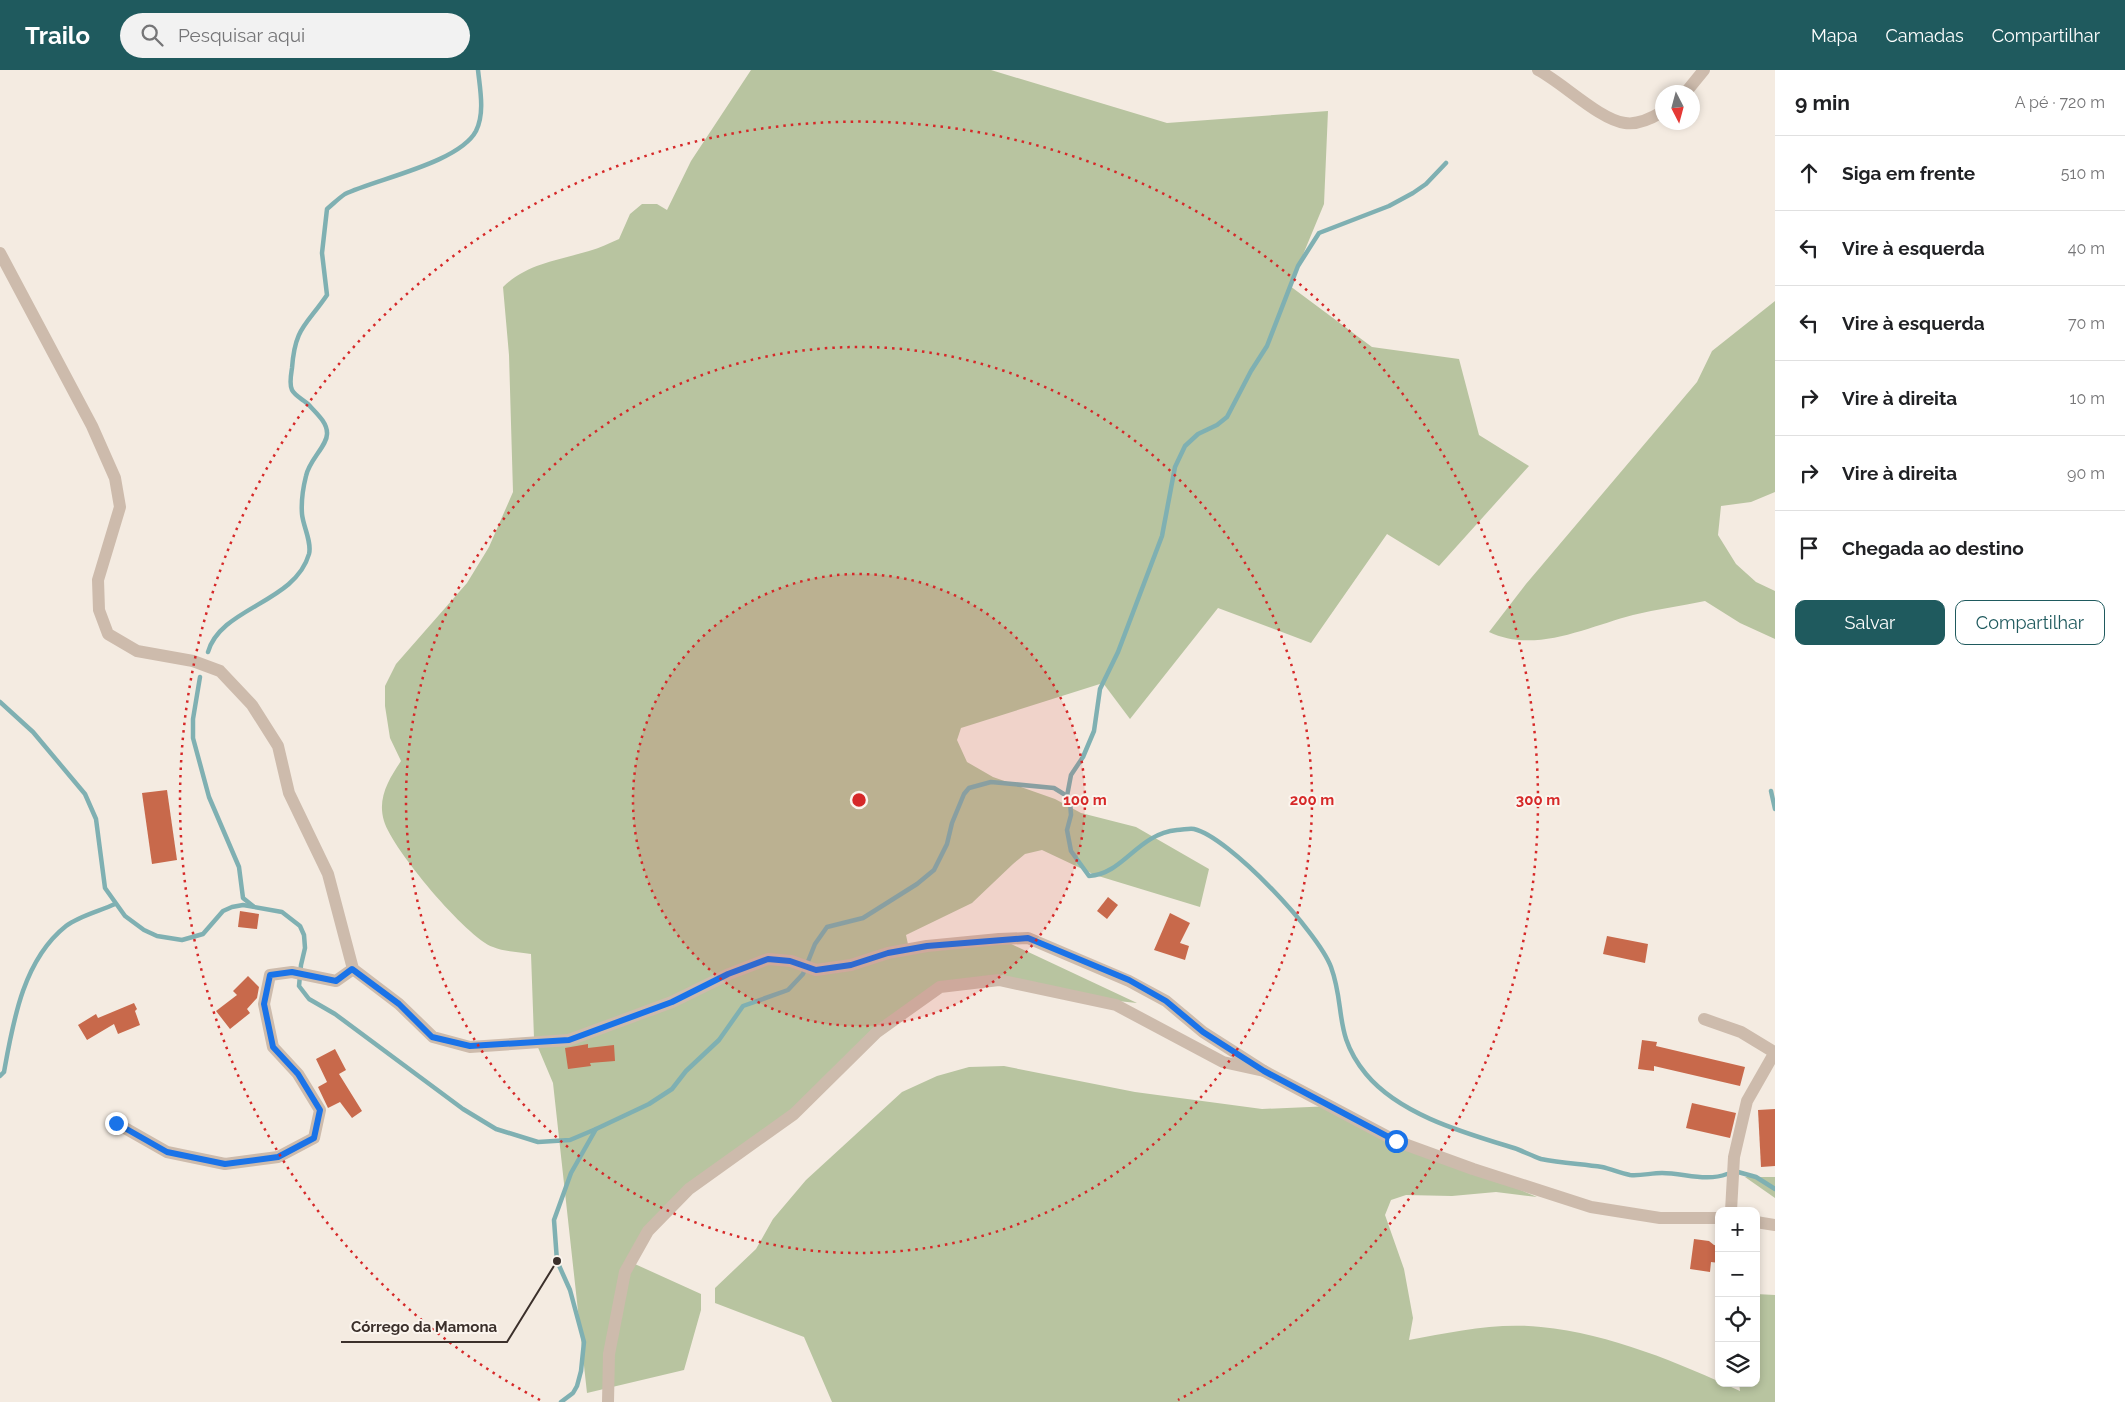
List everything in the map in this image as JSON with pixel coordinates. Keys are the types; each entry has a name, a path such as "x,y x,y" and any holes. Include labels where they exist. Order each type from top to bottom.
{"street":[{"path":"1538,70 1608,118 1626,123 1645,120 1655,115"},
{"path":"1692,85 1704,70"},
{"path":"0,253 5,272 59,362 115,478 120,507 98,580 99,610 108,634 138,651 193,661 220,671 252,705 278,746 289,792 328,874 352,969 399,1004 432,1037 470,1046 569,1040 672,1002 728,974 768,959 797,963 816,970 851,965 888,953 927,946 1028,938 1129,980 1166,1001 1203,1032 1264,1071 1396,1141 1482,1172 1592,1207 1660,1218 1715,1218"},
{"path":"116,1123 167,1152 225,1164 278,1157 314,1138 320,1110 298,1074 273,1047 264,1004 270,975 292,972 336,981 352,969"},
{"path":"608,1402 610,1354 625,1272 648,1230 689,1189 794,1114 877,1032 940,987 999,980 1116,1005 1223,1062 1264,1071"},
{"path":"1704,1019 1741,1032 1774,1052 1747,1101 1734,1157 1731,1207"},
{"path":"1760,1223 1775,1225"}],"green space":[{"path":"751,70 991,70 1167,123 1328,111 1324,204 1290,286 1372,347 1459,359 1479,435 1529,466 1439,566 1387,534 1311,643 1218,608 1130,719 1103,683 961,728 957,740 967,762 993,777 1055,799 1081,813 1136,827 1209,869 1200,907 1095,875 1042,850 1025,854 972,903 906,935 909,949 1007,942 1137,1003 1070,996 985,981 956,986 900,1011 801,1102 657,1220 626,1260 701,1294 701,1310 684,1370 587,1393 553,1083 534,1038 531,954 498,949 481,940 449,911 415,871 390,834 382,813 383,797 392,775 401,761 390,738 385,706 385,686 396,664 467,583 489,547 513,492 509,355 503,287 512,279 532,268 593,250 619,239 630,214 642,204 657,204 667,210 691,161"},
{"path":"1775,301 1775,492 1751,502 1721,506 1718,535 1736,564 1756,582 1775,591 1775,639 1740,623 1705,601 1633,615 1561,636 1543,639 1524,640 1507,638 1489,632 1526,584 1697,382 1712,351"},
{"path":"1004,1066 1135,1092 1262,1109 1332,1106 1370,1126 1537,1197 1496,1192 1452,1196 1406,1195 1391,1200 1385,1215 1404,1269 1413,1318 1409,1340 1475,1329 1508,1326 1541,1327 1567,1331 1593,1336 1644,1351 1715,1380 1715,1387 1731,1387 1740,1391 1740,1387 1760,1387 1760,1294 1775,1295 1775,1402 832,1402 804,1337 715,1303 715,1288 756,1249 773,1219 806,1180 902,1092 937,1076 969,1067"},
{"path":"1745,1177 1775,1177 1775,1198"}],"building":[{"path":"167,790 177,860 152,864 142,793"},
{"path":"1108,897 1118,905 1107,919 1097,911"},
{"path":"240,911 259,914 257,929 238,927"},
{"path":"1170,913 1190,923 1180,943 1189,946 1185,960 1154,950"},
{"path":"1607,936 1648,944 1645,963 1603,954"},
{"path":"248,976 259,987 257,998 247,1009 250,1013 230,1029 216,1011 237,995 233,991"},
{"path":"134,1003 140,1025 118,1034 114,1024 87,1040 78,1025 96,1014 98,1018"},
{"path":"1642,1040 1657,1042 1656,1046 1745,1067 1740,1086 1654,1066 1654,1071 1638,1069"},
{"path":"588,1044 588,1048 614,1045 615,1061 590,1063 591,1066 568,1069 565,1048"},
{"path":"335,1049 346,1070 339,1074 362,1111 352,1118 340,1102 328,1108 318,1087 327,1082 316,1059"},
{"path":"1692,1103 1736,1113 1730,1138 1686,1128"},
{"path":"1775,1109 1775,1166 1761,1167 1758,1110"},
{"path":"1694,1239 1709,1241 1715,1245 1715,1262 1711,1262 1710,1272 1690,1269"}],"waterway":[{"path":"208,652 215,637 227,625 289,584 301,570 309,554 310,549 302,514 303,490 308,470 327,438 327,429 321,418 293,392 290,379 299,335 327,295 322,253 327,209 345,194 435,161 467,142 479,124 481,101 478,70"},
{"path":"1067,796 1071,775 1083,757 1094,731 1100,689 1118,652 1162,536 1175,467 1185,446 1198,434 1217,425 1227,417 1251,371 1267,346 1298,266 1319,233 1389,206 1413,193 1426,184 1446,163"},
{"path":"200,677 193,719 193,738 209,797 239,867 243,898 253,906"},
{"path":"0,702 33,732 85,794 96,819 105,888 125,916 144,930 157,936 182,940 203,934 223,911 232,907 243,905 282,912 300,926 304,935 305,948 299,986 309,999 335,1014 463,1109 496,1129 538,1142 570,1140 596,1129"},
{"path":"561,1402 573,1393 577,1386 581,1371 584,1342 570,1290 557,1261 554,1220 571,1173 596,1129 649,1104 672,1089 686,1071 719,1040 743,1006 788,990 803,974 815,944 827,927 863,918 917,884 934,870 947,844 952,823 964,794 969,788 991,782 1054,788 1067,796 1070,801 1071,815 1067,830 1071,851 1089,876 1101,874 1112,869 1151,839 1163,833 1177,830 1194,829 1209,836 1228,849 1271,888 1323,951 1331,967 1335,982 1344,1033 1356,1060 1366,1074 1380,1088 1397,1101 1415,1111 1434,1121 1541,1159 1602,1167 1630,1175 1670,1173 1711,1177 1727,1174"},
{"path":"1771,791 1775,809"},
{"path":"0,1076 4,1072 11,1033 22,993 39,956 51,940 71,922 115,904"},
{"path":"1738,1172 1756,1177 1775,1189"}],"place":[{"name":"Córrego da Mamona","path":"557,1261"}],"route":[{"path":"116,1123 167,1152 225,1164 278,1157 314,1138 320,1110 298,1074 273,1047 264,1004 270,975 292,972 336,981 352,969 399,1004 432,1037 470,1046 569,1040 672,1002 728,974 768,959 790,961 816,970 851,965 888,953 927,946 1028,938 1129,980 1166,1001 1203,1032 1264,1071 1326,1102 1396,1141"}]}
